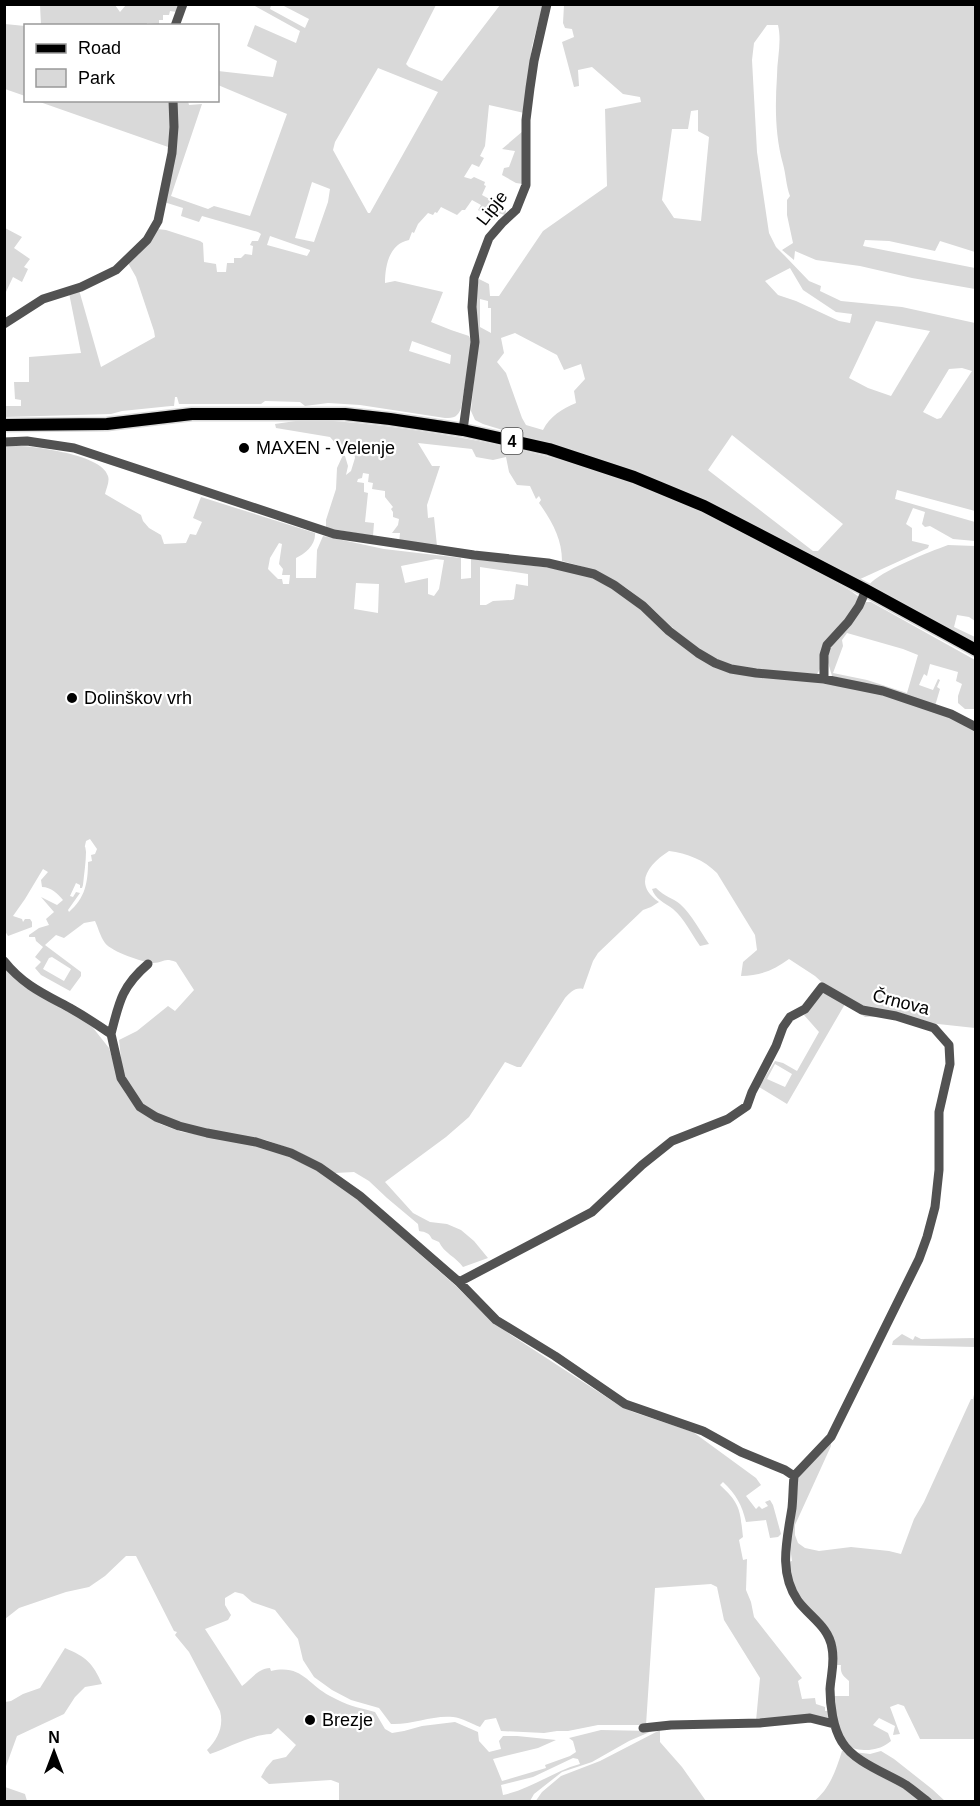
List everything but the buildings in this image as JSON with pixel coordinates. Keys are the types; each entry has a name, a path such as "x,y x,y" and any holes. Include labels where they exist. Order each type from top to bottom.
{"main road":[{"name":"4","path":"4,424 107,424 192,414 345,414 463,430 549,449 634,477 704,506 866,590 975,650"}],"street":[{"path":"176,24 183,4"},
{"name":"Lipje","path":"463,430 475,342 472,307 474,278 489,238 516,210 524,191 527,165 526,120 547,4"},
{"path":"4,324 44,299 81,287 116,270 147,240 158,221 166,182 174,127 173,102"},
{"path":"4,442 27,441 74,448 334,534 474,555 548,563 594,574 643,606 669,631 715,663 731,669 824,679 883,691 951,714 975,727"},
{"path":"824,679 824,655 827,645 848,622 866,590"},
{"path":"4,961 14,973 36,990 72,1009 111,1034"},
{"path":"148,964 137,973 120,999 111,1034 121,1078 140,1107 156,1117 179,1126 256,1142 291,1153 319,1167 360,1196 459,1282 496,1320 555,1356 625,1404 703,1431 741,1452 794,1476 785,1562 797,1599 830,1638 833,1650 830,1689 834,1724 842,1742 862,1761 906,1785 927,1802"},
{"name":"Črnova","path":"459,1282 592,1212 642,1165 672,1141 728,1119 747,1106 783,1027 790,1017 805,1009 822,987 862,1010 896,1016 934,1028 949,1045 950,1064 939,1112 939,1170 935,1207 927,1237 831,1437 794,1476"},
{"path":"643,1728 671,1725 760,1723 810,1718 834,1724"}],"green space":[{"path":"40,5 115,5 120,12 126,5 180,5 177,12 170,11 169,15 163,15 163,20 159,20 159,24 41,24"},
{"path":"253,5 271,5 270,9 305,28 309,19 282,5 436,5 406,64 442,81 500,5 543,5 532,46 524,113 489,105 485,146 480,156 484,158 479,167 472,164 464,177 471,179 474,177 485,182 486,186 482,195 504,207 505,215 498,213 494,220 478,210 481,205 472,200 465,210 457,215 441,207 433,215 428,213 418,224 414,233 412,232 409,240 397,246 387,263 385,283 395,281 443,292 431,322 469,336 472,343 461,408 457,415 445,418 360,405 328,403 305,406 300,402 265,401 261,404 179,404 175,397 174,406 111,414 5,417 4,406 21,406 21,400 15,399 14,382 29,382 29,357 81,353 69,293 79,290 101,367 155,337 136,277 128,263 157,229 203,243 204,262 216,264 217,272 226,272 227,263 234,263 234,258 241,258 245,254 252,255 253,246 250,245 252,241 258,241 261,234 258,232 202,216 199,222 181,216 183,208 164,202 175,102 188,102 189,105 202,104 171,196 208,209 214,206 250,216 287,114 219,85 219,71 273,77 277,61 247,46 255,25 296,43 300,31","holes":["378,68 438,92 368,213 333,150 335,142","312,182 330,189 328,202 314,242 295,238","270,236 310,250 310,251 307,256 267,245","412,341 451,355 450,364 409,351"]},
{"path":"564,5 975,5 975,252 940,241 935,251 889,241 865,240 863,246 975,268 975,289 860,266 816,260 795,251 794,260 782,250 793,243 787,215 787,200 790,196 780,153 776,120 778,25 767,25 754,43 752,60 757,152 769,233 776,247 809,281 821,286 820,291 841,301 902,307 975,323 975,511 897,490 895,499 975,522 975,541 953,539 930,526 925,527 922,524 925,512 913,508 906,524 912,528 912,541 929,545 928,548 858,580 691,494 608,462 475,420 471,411 476,358 475,292 479,279 489,284 490,296 499,296 543,231 607,186 605,109 641,102 640,97 623,94 592,67 578,70 579,86 574,87 562,42 574,37 572,29 565,28","holes":["698,110 698,131 709,137 701,221 674,218 662,200 672,129 688,129 691,111","790,268 803,290 836,312 852,314 850,323 839,321 778,295 765,281","480,299 488,301 488,308 491,308 491,333 480,327","876,321 930,331 891,396 849,378","515,333 557,355 564,370 581,364 585,379 574,391 576,403 557,414 543,430 526,425 506,373 497,362 504,353 501,338","962,368 972,371 941,418 937,419 923,412 949,369","732,435 843,524 818,551 813,551 708,470"]},
{"path":"5,24 24,26 24,96 5,89"},
{"path":"40,102 171,102 171,148"},
{"path":"523,131 523,184 516,183 502,175 504,168 509,167 515,151 502,149"},
{"path":"5,228 22,237 14,248 30,259 24,267 28,269 22,282 13,277 5,294"},
{"path":"309,419 440,434 526,451 611,475 652,490 728,524 851,591 859,597 859,601 838,628 817,674 766,671 728,664 698,649 618,582 598,572 562,561 558,538 552,523 539,503 541,500 539,496 536,499 530,486 517,485 509,472 506,457 493,460 476,457 472,449 418,443 432,466 440,466 427,505 428,518 434,517 437,546 399,543 400,533 392,533 399,519 393,517 391,509 393,507 385,497 385,491 372,489 373,483 368,482 369,474 363,473 362,478 357,482 364,483 364,492 368,493 365,522 374,523 373,536 326,528 326,520 336,489 337,468 343,455 345,456 348,466 346,475 351,471 355,458 353,446 337,445 330,437 276,428 275,424"},
{"path":"4,445 62,452 92,461 103,468 108,476 105,494 141,515 149,528 161,535 164,544 186,543 190,534 196,535 202,522 193,518 201,497 315,533 314,541 309,548 296,558 296,578 316,578 317,550 323,536 384,549 461,558 461,579 471,578 471,559 583,573 607,584 714,666 860,688 943,714 975,729 975,1028 929,1023 896,1016 865,1017 845,1004 787,1104 759,1087 775,1061 797,1071 819,1032 804,1015 826,986 789,959 766,972 741,976 743,962 757,950 755,935 717,873 707,864 695,858 669,851 655,862 646,875 646,888 659,902 643,910 598,953 583,989 571,992 565,998 521,1067 505,1062 469,1117 385,1182 413,1213 430,1222 447,1224 461,1230 488,1258 463,1267 439,1242 427,1233 419,1231 418,1224 369,1181 354,1172 335,1173 299,1152 266,1140 209,1130 166,1119 145,1106 127,1083 122,1067 119,1040 137,1031 168,1006 175,1011 194,990 176,962 166,960 153,963 114,950 105,943 95,921 84,923 64,938 56,935 45,945 81,972 81,976 70,991 41,975 35,968 41,962 35,957 43,947 35,937 29,937 29,935 49,925 46,919 54,912 41,897 57,905 63,900 57,893 42,887 41,880 48,872 43,869 13,916 22,919 23,922 25,919 30,919 32,927 8,936 5,931","holes":["279,543 282,544 279,564 283,569 282,575 290,575 289,584 283,584 282,579 278,579 268,569 270,558","436,559 444,560 439,589 434,596 428,594 428,578 405,583 401,566","480,567 528,574 528,586 516,584 514,599 493,601 480,605","356,583 379,584 378,613 354,609","90,839 97,849 95,854 91,855 92,861 88,862 82,896 69,912 68,910 80,893 76,892 73,897 70,896 76,883 80,885 80,888 83,885 86,841","52,957 71,969 64,981 43,969","775,1064 792,1074 785,1087 767,1079"]},
{"path":"948,545 975,546 975,621 969,617 957,615 954,627 975,637 975,646 869,585 894,568"},
{"path":"866,602 871,602 975,660 975,709 965,709 958,703 962,684 956,681 958,672 930,664 927,676 924,674 919,685 933,690 938,679 940,680 935,706 866,684 832,676 827,659 828,651","holes":["847,633 918,655 907,693 867,680 833,673 843,646 842,640"]},
{"path":"656,888 684,908 709,944 700,946 677,913 655,896 652,889"},
{"path":"4,966 90,1024 109,1048 126,1094 137,1108 160,1124 182,1132 246,1142 282,1154 315,1169 356,1198 456,1286 482,1312 511,1335 617,1404 633,1412 693,1432 756,1478 761,1485 746,1496 756,1509 759,1506 762,1509 768,1506 765,1502 770,1500 781,1534 778,1537 770,1538 766,1520 746,1522 735,1495 723,1482 720,1485 732,1497 740,1514 743,1537 739,1540 743,1560 747,1559 746,1590 754,1617 802,1678 798,1681 802,1699 815,1698 816,1704 825,1707 825,1711 829,1711 830,1719 756,1721 760,1678 724,1620 717,1587 711,1584 655,1588 646,1725 598,1725 544,1733 501,1731 496,1718 485,1720 480,1727 453,1717 391,1724 379,1708 351,1700 314,1677 303,1660 298,1639 275,1610 252,1602 243,1594 235,1592 225,1598 225,1605 231,1615 228,1620 205,1629 242,1686 265,1669 290,1670 304,1676 336,1699 375,1712 385,1729 392,1733 455,1722 478,1732 479,1741 489,1752 501,1749 499,1741 503,1736 556,1740 538,1748 493,1759 502,1781 546,1768 545,1765 570,1756 576,1752 573,1741 569,1738 601,1730 652,1731 592,1762 562,1772 534,1794 530,1801 339,1801 339,1783 331,1780 269,1784 261,1777 273,1760 286,1757 296,1745 278,1728 271,1734 248,1739 210,1754 207,1750 221,1727 220,1711 189,1652 175,1635 177,1632 174,1631 136,1556 126,1556 105,1576 89,1587 66,1592 19,1608 5,1619","holes":["573,1758 578,1759 580,1764 523,1789 503,1795 501,1785 533,1777"]},
{"path":"902,1334 913,1340 915,1336 921,1339 975,1338 975,1347 892,1345 893,1341"},
{"path":"975,1390 975,1739 920,1739 904,1706 898,1704 890,1707 900,1734 893,1735 895,1726 879,1718 873,1725 888,1733 891,1741 875,1749 853,1748 845,1742 842,1736 831,1696 849,1696 849,1681 842,1674 841,1665 835,1665 835,1648 795,1592 788,1562 792,1561 788,1532 797,1479 831,1439 831,1446 795,1525 798,1543 805,1548 819,1551 851,1547 901,1554 914,1519 973,1399"},
{"path":"65,1648 88,1662 102,1684 85,1687 64,1714 17,1736 5,1769 5,1702 40,1688"},
{"path":"660,1730 660,1742 682,1767 706,1801 535,1802 542,1792 561,1776 600,1761"},
{"path":"842,1751 847,1751 924,1802 813,1802 828,1785"},
{"path":"881,1751 945,1801 931,1801 854,1752 870,1754"},
{"path":"5,1787 25,1794 27,1801 5,1801"}],"place":[{"name":"MAXEN - Velenje","path":"244,448"},
{"name":"Dolinškov vrh","path":"72,698"},
{"name":"Brezje","path":"310,1720"}]}
